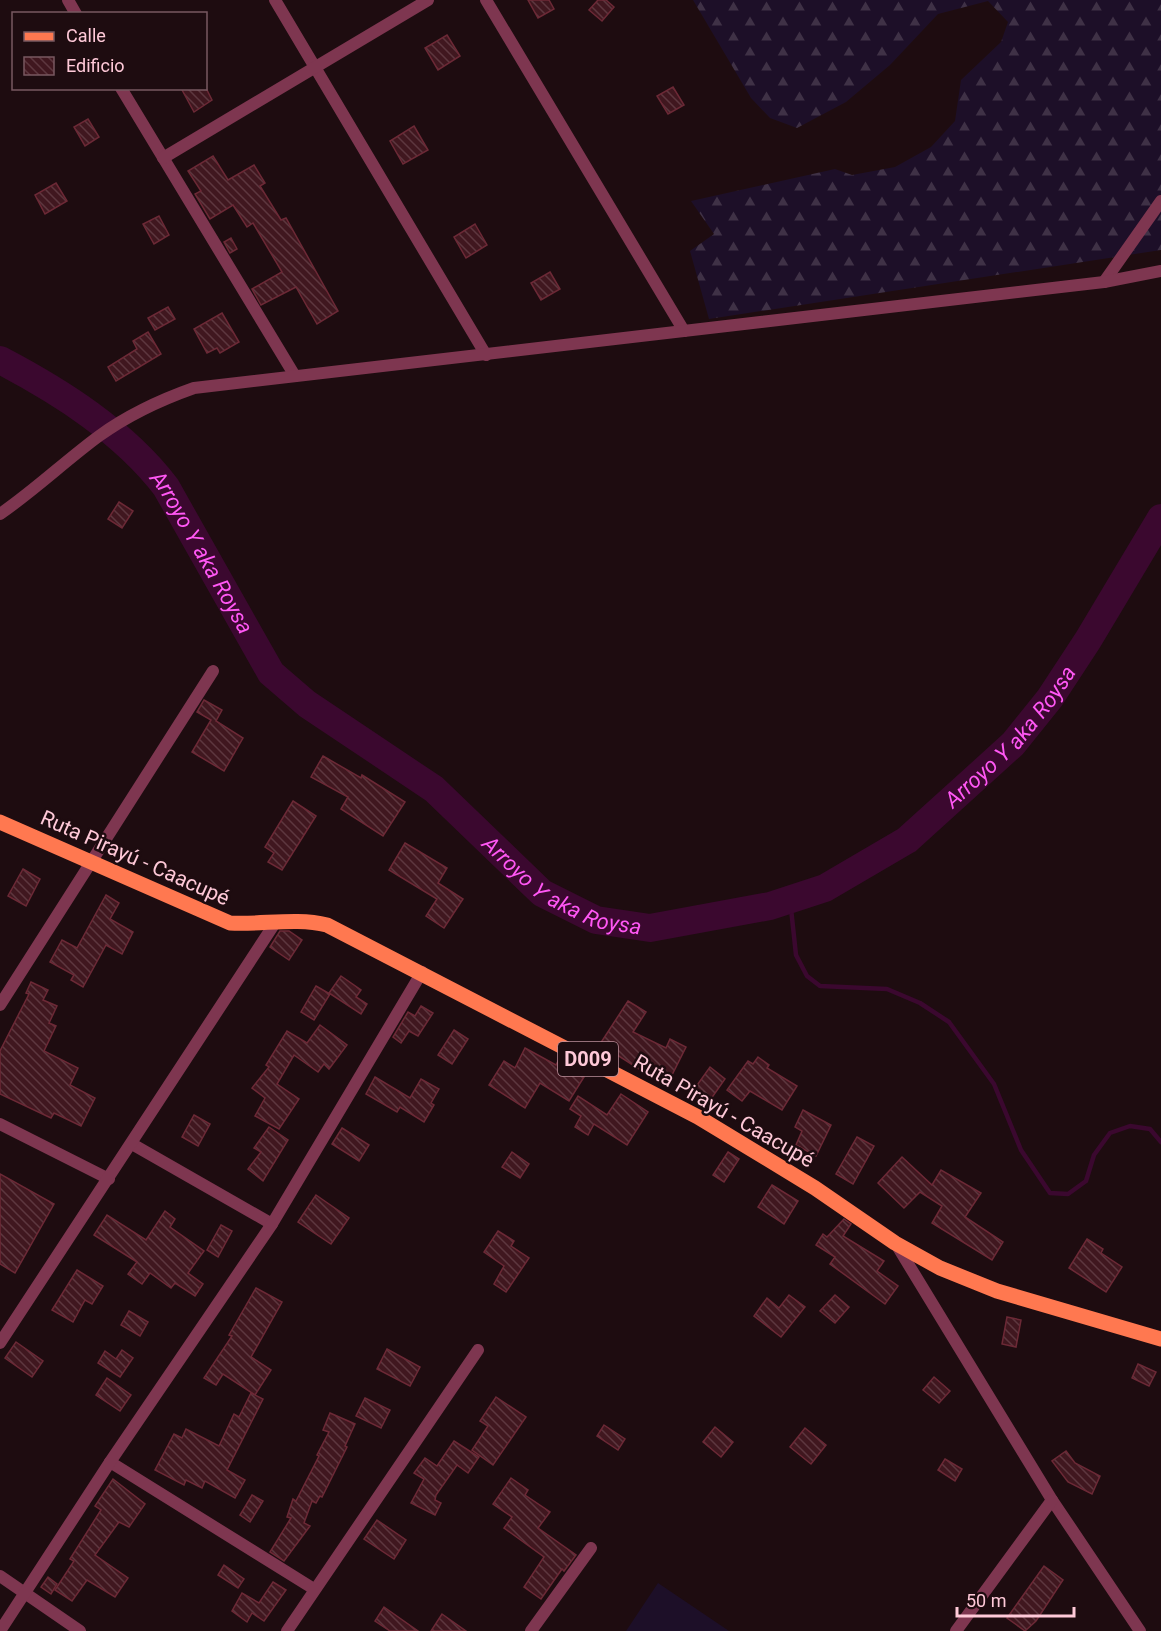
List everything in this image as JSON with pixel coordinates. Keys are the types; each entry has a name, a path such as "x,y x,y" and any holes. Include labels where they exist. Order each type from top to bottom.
{"main road":[{"name":"Ruta Pirayú - Caacupé","path":"0,822 230,923 309,920 327,925 422,972 698,1118 815,1188 895,1243 940,1268 997,1291 1161,1339"}],"street":[{"path":"275,0 486,355"},
{"path":"163,158 428,0"},
{"path":"486,0 684,331"},
{"path":"122,90 294,376"},
{"path":"1104,282 1161,201"},
{"path":"0,514 28,495 99,436 163,399 194,388 1104,282 1161,271"},
{"path":"0,1005 213,671"},
{"path":"0,1343 275,923"},
{"path":"0,1631 110,1462 272,1224 422,972"},
{"path":"0,1124 109,1179"},
{"path":"132,1144 272,1224"},
{"path":"895,1243 1052,1500 1140,1631"},
{"path":"286,1631 478,1350"},
{"path":"110,1462 314,1589"},
{"path":"956,1631 1052,1500"},
{"path":"531,1631 591,1548"},
{"path":"0,1575 80,1631"}],"green space":[{"path":"693,0 1161,0 1161,250 709,319 690,251 714,234 691,201 835,169 852,175 895,167 931,147 955,121 961,80 1001,42 1008,22 988,1 938,14 890,65 846,102 797,128 770,118 751,98"},
{"path":"658,1583 729,1631 626,1631"}],"building":[{"path":"528,0 549,0 554,9 538,18"},
{"path":"598,0 606,0 614,7 602,21 589,10"},
{"path":"447,35 460,56 438,70 425,48"},
{"path":"673,87 684,105 668,114 657,96"},
{"path":"182,90 207,90 212,100 194,112"},
{"path":"88,119 99,137 85,146 74,127"},
{"path":"414,126 428,150 403,164 390,141"},
{"path":"213,156 228,180 254,165 265,183 260,186 281,220 286,218 338,311 317,324 296,287 261,305 252,289 282,272 253,223 247,227 233,205 210,219 195,194 201,191 188,171"},
{"path":"56,183 67,201 45,214 35,195"},
{"path":"159,216 169,235 154,244 143,224"},
{"path":"475,224 487,245 466,258 454,237"},
{"path":"231,238 237,249 230,253 224,242"},
{"path":"550,272 560,289 541,300 531,283"},
{"path":"168,307 175,319 155,330 148,318"},
{"path":"222,313 239,342 220,353 217,348 207,353 194,329"},
{"path":"148,332 161,354 116,381 108,367 137,349 133,341"},
{"path":"119,502 133,511 122,528 108,519"},
{"path":"204,700 222,710 216,721 243,738 224,771 192,752 211,720 197,712"},
{"path":"323,756 361,778 362,775 405,802 383,836 341,809 348,797 311,777"},
{"path":"293,801 316,816 282,870 268,862 274,853 265,847"},
{"path":"405,843 447,868 438,883 463,899 444,928 426,916 437,899 389,870"},
{"path":"23,869 40,879 26,906 8,896"},
{"path":"106,895 119,903 110,919 133,932 122,954 106,945 83,987 71,980 74,975 50,962 62,940 77,948"},
{"path":"280,931 289,931 302,940 289,960 270,947"},
{"path":"341,976 361,990 356,997 367,1004 361,1014 329,993"},
{"path":"31,982 48,990 43,1000 57,1006 49,1023 56,1026 44,1051 78,1068 70,1085 95,1098 81,1126 54,1113 51,1118 0,1094 0,1051 29,994 26,993"},
{"path":"316,986 330,994 314,1020 301,1012"},
{"path":"628,1001 646,1012 633,1032 666,1048 670,1039 686,1047 672,1075 647,1063 642,1071 600,1044"},
{"path":"421,1006 433,1013 418,1036 409,1031 401,1043 393,1037 408,1012 415,1016"},
{"path":"320,1025 347,1045 329,1069 324,1064 318,1072 294,1055 277,1084 299,1099 279,1129 255,1116 265,1098 252,1088 269,1067 266,1065 287,1031 307,1043"},
{"path":"454,1030 468,1039 452,1064 438,1055"},
{"path":"525,1048 556,1065 558,1061 584,1077 569,1101 540,1083 525,1108 489,1085 504,1061 515,1068"},
{"path":"758,1057 769,1065 767,1068 797,1086 782,1110 750,1091 742,1101 727,1090 748,1061 753,1064"},
{"path":"710,1067 725,1079 706,1106 690,1095"},
{"path":"375,1077 410,1098 421,1079 439,1089 431,1103 434,1105 424,1122 400,1107 397,1112 366,1094"},
{"path":"621,1094 648,1112 627,1145 594,1124 588,1135 575,1127 581,1116 570,1109 578,1096 607,1115"},
{"path":"803,1110 831,1125 816,1156 796,1145 802,1131 795,1127"},
{"path":"194,1115 210,1124 198,1146 182,1137"},
{"path":"269,1127 288,1140 263,1181 248,1169 261,1152 254,1148"},
{"path":"342,1128 369,1145 359,1161 332,1144"},
{"path":"857,1137 874,1146 853,1184 836,1174"},
{"path":"512,1152 529,1164 520,1178 502,1167"},
{"path":"728,1152 739,1159 724,1182 713,1175"},
{"path":"902,1157 932,1185 941,1170 981,1193 965,1217 1003,1242 992,1260 932,1223 942,1206 920,1192 904,1208 878,1183"},
{"path":"0,1174 54,1204 15,1273 0,1264"},
{"path":"772,1185 798,1201 784,1224 758,1207"},
{"path":"316,1195 349,1218 331,1244 298,1222"},
{"path":"165,1211 175,1219 170,1227 204,1251 188,1273 203,1284 195,1296 175,1283 171,1288 150,1273 142,1284 128,1274 137,1262 94,1235 107,1215 146,1240"},
{"path":"844,1219 851,1224 843,1236 884,1261 877,1271 898,1286 885,1304 830,1264 835,1257 816,1245 823,1234 827,1237"},
{"path":"221,1225 232,1231 218,1257 207,1250"},
{"path":"498,1231 514,1241 511,1246 529,1258 506,1292 494,1284 504,1266 484,1252"},
{"path":"1087,1239 1103,1249 1101,1253 1122,1267 1106,1292 1069,1268"},
{"path":"77,1270 103,1286 92,1304 85,1300 73,1322 52,1310"},
{"path":"256,1288 282,1302 251,1357 271,1370 255,1395 223,1374 216,1385 204,1378 232,1336 229,1335"},
{"path":"789,1295 805,1307 781,1337 754,1316 767,1298 779,1308"},
{"path":"835,1295 849,1307 835,1323 820,1311"},
{"path":"129,1311 148,1322 140,1336 121,1325"},
{"path":"1007,1317 1021,1320 1016,1347 1002,1344"},
{"path":"16,1342 43,1361 32,1377 5,1358"},
{"path":"387,1349 420,1367 410,1386 377,1369"},
{"path":"122,1350 133,1358 120,1377 98,1363 105,1351 116,1359"},
{"path":"1138,1364 1156,1372 1149,1386 1132,1378"},
{"path":"934,1377 950,1391 939,1403 923,1390"},
{"path":"107,1378 131,1395 120,1411 96,1395"},
{"path":"251,1393 263,1399 227,1470 245,1480 235,1498 205,1481 202,1488 186,1480 184,1485 155,1470 174,1434 182,1438 186,1429 219,1446 234,1414 239,1417"},
{"path":"496,1397 526,1417 493,1465 472,1450 488,1426 480,1421"},
{"path":"365,1398 390,1410 381,1428 356,1416"},
{"path":"330,1413 355,1424 345,1446 347,1447 322,1497 320,1496 316,1503 312,1501 304,1523 310,1526 284,1561 270,1552 291,1518 287,1517 293,1499 296,1501 319,1456 317,1455 329,1432 323,1430"},
{"path":"604,1425 625,1439 618,1450 597,1436"},
{"path":"715,1427 733,1442 721,1457 703,1442"},
{"path":"805,1428 826,1445 811,1464 790,1447"},
{"path":"454,1441 479,1457 468,1473 457,1465 436,1495 435,1500 441,1503 435,1515 411,1503 424,1479 414,1473 425,1458 437,1466"},
{"path":"1066,1451 1075,1463 1100,1476 1092,1494 1068,1482 1052,1461"},
{"path":"945,1459 962,1469 955,1481 938,1470"},
{"path":"511,1478 528,1490 525,1495 550,1512 538,1528 576,1555 564,1571 562,1569 541,1599 524,1587 544,1557 504,1528 512,1517 493,1504"},
{"path":"113,1479 145,1504 129,1527 119,1522 95,1555 128,1578 115,1597 87,1580 72,1601 55,1590 74,1561 70,1559 101,1510 95,1506"},
{"path":"252,1495 263,1501 250,1522 240,1515"},
{"path":"377,1520 406,1540 394,1559 364,1539"},
{"path":"224,1565 244,1579 238,1588 218,1575"},
{"path":"1044,1566 1063,1580 1036,1621 1025,1631 1007,1618"},
{"path":"48,1577 57,1584 51,1594 41,1587"},
{"path":"273,1582 286,1590 264,1621 252,1613 247,1622 232,1611 242,1593 259,1603"},
{"path":"384,1607 418,1631 390,1631 375,1621"},
{"path":"442,1614 466,1631 431,1631"}],"waterway":[{"name":"Arroyo Y aka Roysa","path":"0,360 46,386 90,415 131,448 149,467 166,487 271,673 307,704 434,789 542,893 596,920 650,928 770,906 825,888 907,840 1013,744 1050,698 1088,640 1161,518"},
{"path":"790,899 796,955 807,976 820,986 887,989 920,1003 949,1022 994,1084 1021,1150 1050,1193 1068,1194 1086,1181 1094,1155 1110,1133 1130,1126 1150,1129 1161,1142"}]}
